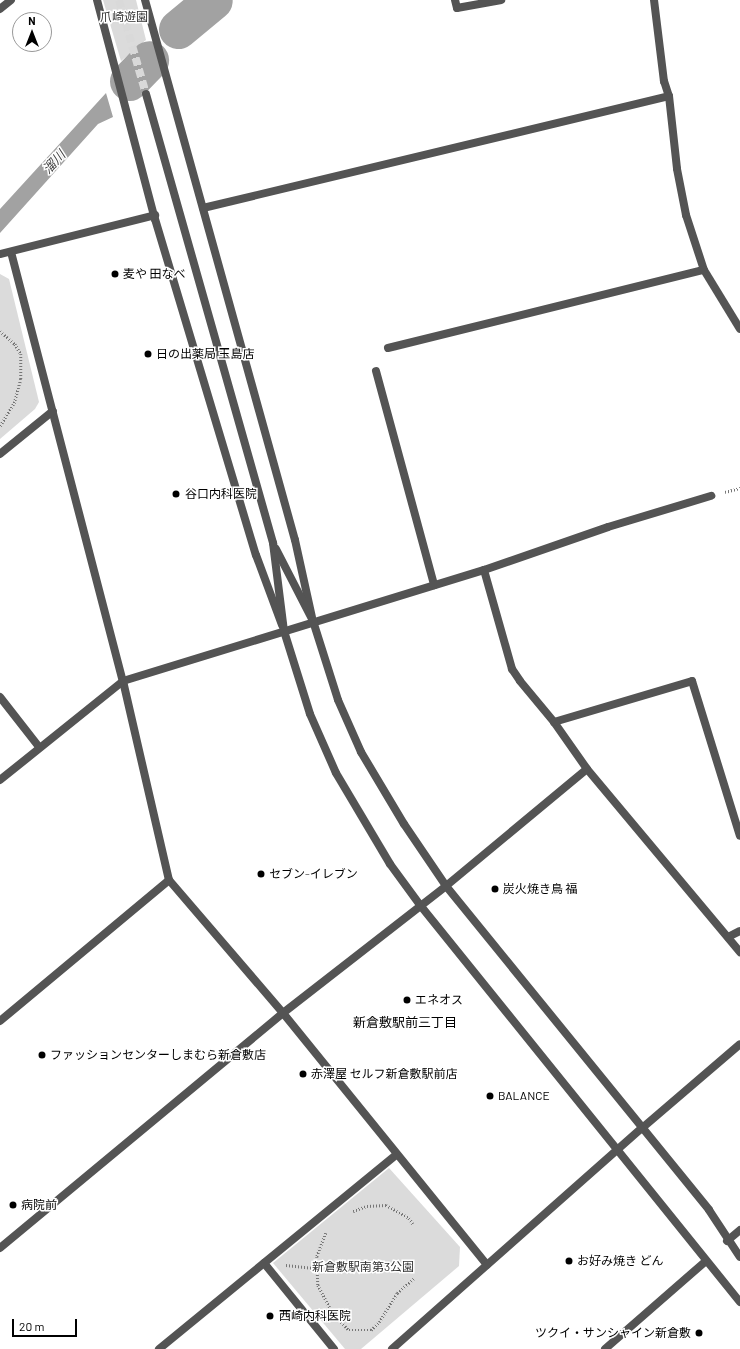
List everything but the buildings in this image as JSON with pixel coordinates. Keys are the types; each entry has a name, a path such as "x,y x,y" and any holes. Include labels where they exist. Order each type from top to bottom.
{"street":[{"path":"0,9 11,0"},
{"path":"97,0 155,215 256,554 284,631 310,714 336,773 390,864 420,905 619,1149 706,1261 740,1302"},
{"path":"145,0 295,540 314,621 338,700 361,752 404,824 446,886 641,1129 709,1210 727,1241 740,1257"},
{"path":"455,0 457,8 501,0"},
{"path":"654,0 664,81 669,96 677,169 686,215 704,270 740,329"},
{"path":"146,94 273,543 284,631"},
{"path":"203,208 669,96"},
{"path":"0,254 155,215"},
{"path":"11,252 123,681 169,880 284,1013 396,1155 487,1265"},
{"path":"388,348 704,270"},
{"path":"376,371 434,585"},
{"path":"0,454 53,411"},
{"path":"0,780 39,747 123,681 314,621 484,570 608,527 711,496"},
{"path":"273,543 314,621"},
{"path":"484,570 512,669 554,722 587,769 740,952"},
{"path":"554,722 692,681 740,836"},
{"path":"0,697 39,747"},
{"path":"0,1248 284,1013 446,886 587,769"},
{"path":"0,1021 169,880"},
{"path":"728,937 740,931"},
{"path":"392,1349 641,1129 740,1044"},
{"path":"159,1349 396,1155"},
{"path":"727,1241 740,1230"},
{"path":"605,1349 706,1261"},
{"path":"264,1263 334,1349"}],"path":[{"path":"0,331 15,344 21,354 21,379 15,402 0,427"},
{"path":"348,1213 367,1206 386,1205 409,1218 413,1224"},
{"path":"328,1231 319,1248 316,1268 322,1293 336,1316 348,1330 370,1330 379,1322 397,1293 414,1278"},
{"path":"264,1263 316,1268"}],"green space":[{"name":"爪崎遊園","path":"103,0 136,0 146,40 121,61"},
{"path":"0,274 9,279 39,402 35,409 0,439"},
{"name":"新倉敷駅南第3公園","path":"389,1168 460,1247 459,1266 361,1349 345,1349 273,1263"}],"water":[{"path":"106,93 113,117 98,124 0,233 0,209"}],"waterway":[{"name":"溜川","path":"178,29 213,0"},
{"name":"溜川","path":"129,81 149,60"}],"tunnel":[{"path":"119,0 146,94"}],"place":[{"name":"麦や 田なべ","path":"115,274"},
{"name":"日の出薬局 玉島店","path":"148,354"},
{"name":"谷口内科医院","path":"176,494"},
{"name":"セブン-イレブン","path":"261,874"},
{"name":"炭火焼き鳥 福","path":"495,889"},
{"name":"エネオス","path":"407,1000"},
{"name":"ファッションセンターしまむら新倉敷店","path":"42,1055"},
{"name":"赤澤屋 セルフ新倉敷駅前店","path":"303,1074"},
{"name":"BALANCE","path":"490,1096"},
{"name":"病院前","path":"13,1205"},
{"name":"お好み焼き どん","path":"569,1261"},
{"name":"西崎内科医院","path":"270,1316"},
{"name":"ツクイ・サンシャイン新倉敷","path":"699,1333"}],"district":[{"name":"新倉敷駅前三丁目","path":"405,1022"}]}
